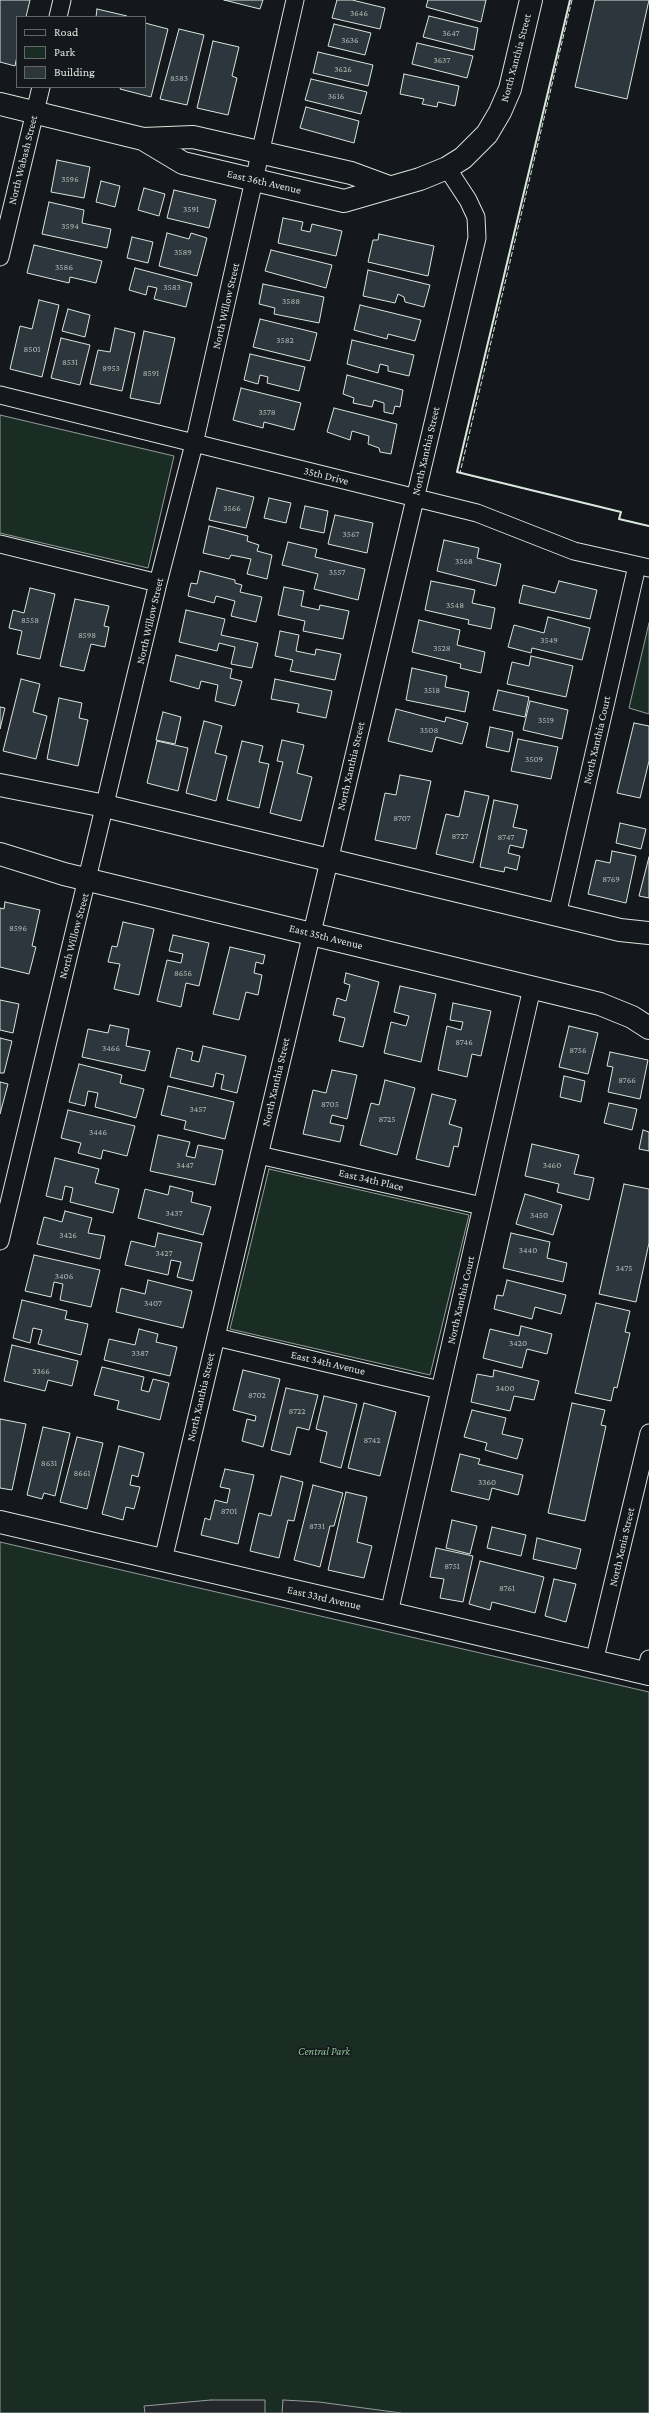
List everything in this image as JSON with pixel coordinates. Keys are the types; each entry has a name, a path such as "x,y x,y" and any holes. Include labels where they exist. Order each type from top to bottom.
{"street":[{"path":"58,16 62,0"},
{"name":"North Willow Street","path":"0,1241 88,880 158,583 194,444 295,0"},
{"name":"North Xanthia Street","path":"162,1560 476,238 476,217 468,200 447,168 463,158 487,134 500,112 510,89 531,0"},
{"name":"North Wabash Street","path":"0,257 41,88"},
{"name":"East 36th Avenue","path":"0,104 143,139 193,137 351,173 389,187"},
{"name":"East 36th Avenue","path":"143,139 183,163 344,201 420,179 447,168"},
{"name":"35th Drive","path":"0,395 500,520 550,543 574,551 643,567"},
{"path":"0,544 158,583"},
{"name":"North Xanthia Court","path":"557,915 643,567"},
{"path":"0,785 105,806 620,930 649,933"},
{"name":"East 35th Avenue","path":"0,854 88,880 600,1004 632,1017 649,1028"},
{"name":"North Xanthia Court","path":"389,1613 532,988"},
{"name":"East 34th Place","path":"259,1155 482,1206"},
{"name":"East 34th Avenue","path":"216,1337 440,1390"},
{"name":"North Xenia Street","path":"594,1662 649,1433"},
{"name":"East 33rd Avenue","path":"0,1522 594,1662 648,1669"}],"green space":[{"path":"0,415 174,456 148,568 0,533"},
{"path":"649,623 649,714 629,708"},
{"path":"269,1169 469,1215 430,1375 230,1329"},
{"name":"Central Park","path":"0,1542 649,1692 649,2413 0,2413"}],"shaded area":[{"path":"211,2400 265,2400 265,2413 145,2413 144,2406"},
{"path":"283,2400 319,2402 401,2413 282,2413"}],"building":[{"path":"0,0 30,0 26,16 16,16 15,66 0,62"},
{"path":"224,0 263,0 260,9"},
{"path":"337,0 352,0 385,8 380,29 332,18"},
{"path":"428,0 486,0 481,22 426,7"},
{"path":"595,0 649,0 627,99 575,87"},
{"path":"97,9 127,16 96,16"},
{"path":"429,16 478,28 474,50 423,37"},
{"path":"146,23 168,29 151,97 120,89 146,88"},
{"path":"334,24 371,33 365,55 328,46"},
{"path":"179,29 204,35 187,105 160,99"},
{"path":"213,41 239,47 232,76 237,78 228,115 197,108"},
{"path":"417,43 473,56 467,78 412,64"},
{"path":"318,52 373,65 368,86 313,73"},
{"path":"404,74 459,86 455,106 438,102 437,107 422,104 424,99 400,94"},
{"path":"311,79 367,92 361,114 305,100"},
{"path":"306,107 359,121 354,143 300,128"},
{"path":"57,160 90,167 84,198 51,192"},
{"path":"101,181 120,186 115,207 96,202"},
{"path":"144,188 165,194 159,216 138,210"},
{"path":"174,190 216,200 209,228 167,218"},
{"path":"49,202 84,210 82,223 111,229 107,248 42,234"},
{"path":"283,218 303,222 301,230 310,232 312,224 342,231 336,256 278,243"},
{"path":"167,233 189,239 191,233 207,238 197,276 159,266"},
{"path":"379,234 434,246 428,276 368,262 373,240 378,240"},
{"path":"132,237 153,242 148,263 127,258"},
{"path":"34,245 102,261 96,283 70,277 69,283 27,273"},
{"path":"271,250 332,265 326,288 265,271"},
{"path":"135,268 192,283 186,307 154,299 157,288 148,286 146,295 129,290"},
{"path":"368,270 430,285 424,307 405,302 404,297 398,294 395,303 363,296"},
{"path":"263,284 324,297 319,323 274,314 275,308 259,304"},
{"path":"39,300 59,305 42,377 10,369 20,326 32,329"},
{"path":"360,305 421,320 415,341 388,334 387,339 354,330"},
{"path":"68,309 90,315 85,337 62,331"},
{"path":"260,319 317,333 310,361 253,347"},
{"path":"115,328 135,333 122,391 90,384 98,350 110,352"},
{"path":"144,331 175,338 160,404 130,398"},
{"path":"61,338 90,345 80,385 51,378"},
{"path":"352,340 414,355 409,376 388,371 388,366 380,364 378,373 347,364"},
{"path":"250,354 305,367 299,391 267,383 268,377 260,375 258,384 244,380"},
{"path":"347,375 403,390 400,407 395,406 393,414 384,412 384,403 374,400 372,407 353,403 354,398 343,394"},
{"path":"241,388 301,403 294,430 264,422 263,428 233,420"},
{"path":"334,408 397,424 391,454 380,452 379,448 368,444 369,436 352,431 350,440 327,432"},
{"path":"217,488 254,497 246,528 209,520"},
{"path":"269,498 291,503 286,523 264,518"},
{"path":"305,506 328,511 324,533 300,528"},
{"path":"335,515 373,523 367,553 328,544"},
{"path":"209,526 248,536 247,541 259,545 257,551 272,555 267,579 247,574 251,559 231,555 229,559 203,553"},
{"path":"444,540 479,548 477,558 501,564 496,586 437,571"},
{"path":"288,542 317,549 315,557 365,569 358,600 314,589 318,574 282,565"},
{"path":"200,571 235,580 235,583 242,585 240,592 262,597 256,622 231,616 235,601 216,596 214,603 188,596 191,583 197,584"},
{"path":"431,581 475,590 472,603 495,608 491,629 468,624 469,620 425,610"},
{"path":"559,581 597,590 590,619 519,603 523,585 555,593"},
{"path":"284,587 304,591 301,606 319,610 320,605 349,611 343,639 303,631 305,621 278,615"},
{"path":"30,588 55,594 40,659 17,654 22,631 9,628 13,610 24,613"},
{"path":"75,599 109,606 104,626 109,627 105,647 91,644 84,671 60,666"},
{"path":"186,610 225,619 221,635 258,643 252,668 231,664 235,647 219,643 217,651 179,642"},
{"path":"548,617 590,628 582,660 532,648 531,653 508,647 514,625 544,633"},
{"path":"419,620 460,630 457,645 485,652 481,673 460,668 461,664 412,652"},
{"path":"280,631 299,635 296,651 315,655 316,649 341,654 335,680 290,671 293,660 275,656"},
{"path":"176,655 232,669 230,678 242,681 235,706 215,701 218,685 201,681 199,689 170,681"},
{"path":"531,656 573,666 566,697 507,684 512,662 529,666"},
{"path":"412,668 447,676 445,687 469,692 465,712 406,700"},
{"path":"21,679 40,684 33,712 47,716 36,759 3,751"},
{"path":"275,679 332,691 326,718 297,712 299,704 271,699"},
{"path":"498,690 529,697 525,717 493,710"},
{"path":"59,698 82,703 79,718 88,720 78,766 47,759"},
{"path":"530,701 568,710 562,739 523,730"},
{"path":"0,707 5,708 0,729"},
{"path":"396,709 445,722 446,717 468,723 462,744 436,737 432,752 388,741"},
{"path":"163,712 181,717 175,744 156,740"},
{"path":"204,721 222,726 215,753 227,756 216,801 186,793"},
{"path":"634,723 649,726 649,761 640,798 617,793"},
{"path":"490,727 513,732 509,752 486,747"},
{"path":"518,739 558,747 551,779 511,771"},
{"path":"282,740 304,745 297,773 312,777 301,821 270,813 283,762 277,761"},
{"path":"157,741 188,748 178,791 147,783"},
{"path":"242,741 263,746 259,762 269,764 259,808 227,800"},
{"path":"400,775 431,781 416,849 375,840 385,793 396,795"},
{"path":"465,791 489,796 473,863 436,854 446,814 459,817"},
{"path":"494,800 518,805 513,827 527,830 523,848 510,845 508,853 520,856 517,870 505,867 504,872 480,867"},
{"path":"620,823 646,829 641,849 616,843"},
{"path":"612,851 636,856 626,903 588,894 596,860 610,863"},
{"path":"649,857 649,898 639,896"},
{"path":"5,902 40,910 32,946 36,947 29,974 0,967 0,908 4,909"},
{"path":"123,922 154,929 139,995 114,989 120,964 108,962 112,946 117,947"},
{"path":"173,935 209,943 199,986 186,983 181,1007 157,1001 167,960 181,963 183,954 169,951"},
{"path":"230,947 265,955 263,964 256,962 254,973 262,975 258,995 246,992 239,1020 213,1014"},
{"path":"346,973 379,982 363,1047 339,1041 345,1018 333,1015 337,998 346,1001 350,985 344,983"},
{"path":"400,986 436,994 421,1062 384,1053 391,1022 406,1026 409,1016 394,1012"},
{"path":"0,1000 19,1004 13,1033 0,1030"},
{"path":"453,1003 491,1011 481,1056 472,1054 467,1077 438,1070 447,1026 461,1030 463,1022 450,1020"},
{"path":"110,1025 129,1029 126,1046 150,1051 145,1071 82,1057 88,1029 108,1033"},
{"path":"569,1026 598,1033 588,1074 559,1067"},
{"path":"0,1038 12,1041 4,1073 0,1073"},
{"path":"203,1046 246,1056 237,1093 221,1089 224,1075 216,1073 213,1087 170,1077 177,1048 193,1052 191,1060 199,1062"},
{"path":"610,1052 648,1060 640,1099 608,1092 613,1067 607,1066"},
{"path":"79,1064 122,1075 120,1083 144,1089 136,1118 95,1107 98,1093 88,1091 85,1106 69,1102"},
{"path":"332,1070 357,1075 347,1119 332,1115 330,1123 344,1126 340,1142 303,1134 313,1090 326,1093"},
{"path":"564,1076 585,1081 581,1102 560,1097"},
{"path":"385,1080 415,1088 397,1155 360,1145 371,1103 379,1105"},
{"path":"0,1082 8,1084 0,1114"},
{"path":"168,1086 234,1102 225,1139 184,1129 186,1121 161,1115"},
{"path":"432,1094 456,1100 449,1124 462,1128 458,1147 454,1146 449,1167 416,1159"},
{"path":"609,1103 637,1109 632,1130 604,1123"},
{"path":"68,1110 135,1126 127,1156 103,1150 101,1159 78,1153 81,1143 61,1138"},
{"path":"643,1130 649,1132 649,1151 639,1149"},
{"path":"158,1135 190,1142 186,1156 195,1158 198,1145 223,1150 215,1185 150,1171"},
{"path":"532,1144 579,1155 574,1174 594,1178 589,1200 557,1192 559,1184 525,1176"},
{"path":"55,1158 99,1169 95,1183 119,1189 113,1213 70,1202 73,1188 65,1186 62,1200 46,1196"},
{"path":"624,1184 649,1189 649,1243 636,1302 599,1294"},
{"path":"170,1186 193,1192 191,1202 211,1207 203,1235 138,1218 145,1189 168,1195"},
{"path":"525,1194 562,1205 553,1235 516,1224"},
{"path":"65,1211 92,1218 88,1233 105,1236 100,1259 37,1244 44,1217 62,1222"},
{"path":"158,1233 202,1243 193,1281 177,1277 181,1262 171,1260 168,1275 125,1265 131,1241 155,1247"},
{"path":"511,1233 550,1242 547,1258 567,1263 563,1282 503,1268"},
{"path":"34,1255 100,1270 91,1307 60,1300 63,1284 54,1282 51,1297 25,1291"},
{"path":"148,1280 192,1291 183,1328 116,1312 121,1288 145,1294"},
{"path":"507,1280 566,1295 561,1314 535,1307 532,1319 494,1309 497,1295 503,1296"},
{"path":"22,1300 67,1311 65,1319 88,1324 81,1355 38,1344 42,1330 33,1328 30,1343 13,1338"},
{"path":"596,1303 630,1311 625,1332 630,1333 617,1388 614,1387 611,1401 575,1393"},
{"path":"521,1326 552,1334 547,1354 527,1349 522,1368 483,1358 490,1329 519,1336"},
{"path":"139,1329 158,1334 156,1342 177,1347 170,1376 104,1360 109,1339 135,1345"},
{"path":"12,1345 78,1361 72,1386 48,1380 45,1391 4,1381"},
{"path":"102,1367 144,1377 141,1390 149,1392 153,1379 169,1383 160,1420 117,1409 119,1401 94,1395"},
{"path":"243,1370 280,1379 263,1447 242,1441 247,1419 255,1421 256,1416 233,1410"},
{"path":"494,1370 539,1381 534,1400 514,1396 510,1411 471,1402 477,1374 493,1377"},
{"path":"286,1388 318,1395 309,1430 297,1427 290,1455 271,1450"},
{"path":"324,1396 357,1404 341,1468 320,1462 327,1432 316,1429"},
{"path":"364,1403 396,1412 380,1476 348,1468"},
{"path":"572,1403 605,1410 601,1425 606,1426 585,1521 548,1513"},
{"path":"472,1410 506,1418 502,1434 523,1439 517,1459 485,1450 487,1443 464,1437"},
{"path":"0,1419 26,1424 12,1490 0,1488"},
{"path":"43,1427 70,1433 55,1496 44,1493 42,1499 27,1495"},
{"path":"77,1437 103,1443 87,1509 60,1502"},
{"path":"119,1446 144,1453 138,1477 132,1475 130,1485 140,1487 134,1509 126,1507 123,1520 102,1514"},
{"path":"460,1454 480,1459 478,1464 523,1475 518,1495 492,1488 489,1500 451,1491"},
{"path":"225,1469 254,1475 238,1544 201,1535 205,1518 210,1520 215,1500 227,1503 230,1489 220,1487"},
{"path":"281,1476 303,1482 294,1521 288,1520 279,1558 250,1551 259,1513 271,1516"},
{"path":"313,1485 343,1493 334,1526 330,1526 320,1567 294,1560"},
{"path":"346,1492 367,1497 357,1542 372,1546 364,1578 328,1570"},
{"path":"452,1520 477,1526 470,1554 446,1548"},
{"path":"492,1527 526,1535 521,1556 487,1548"},
{"path":"537,1538 581,1549 576,1569 533,1559"},
{"path":"436,1548 473,1556 463,1602 440,1598 444,1579 430,1577"},
{"path":"480,1561 544,1577 535,1613 492,1602 490,1610 469,1604"},
{"path":"554,1579 576,1584 566,1622 545,1616"}],"fence":[{"path":"572,0 460,473 621,512 619,519 649,526"}],"wall":[{"path":"570,0 457,472 621,512 619,519 649,526"}]}
